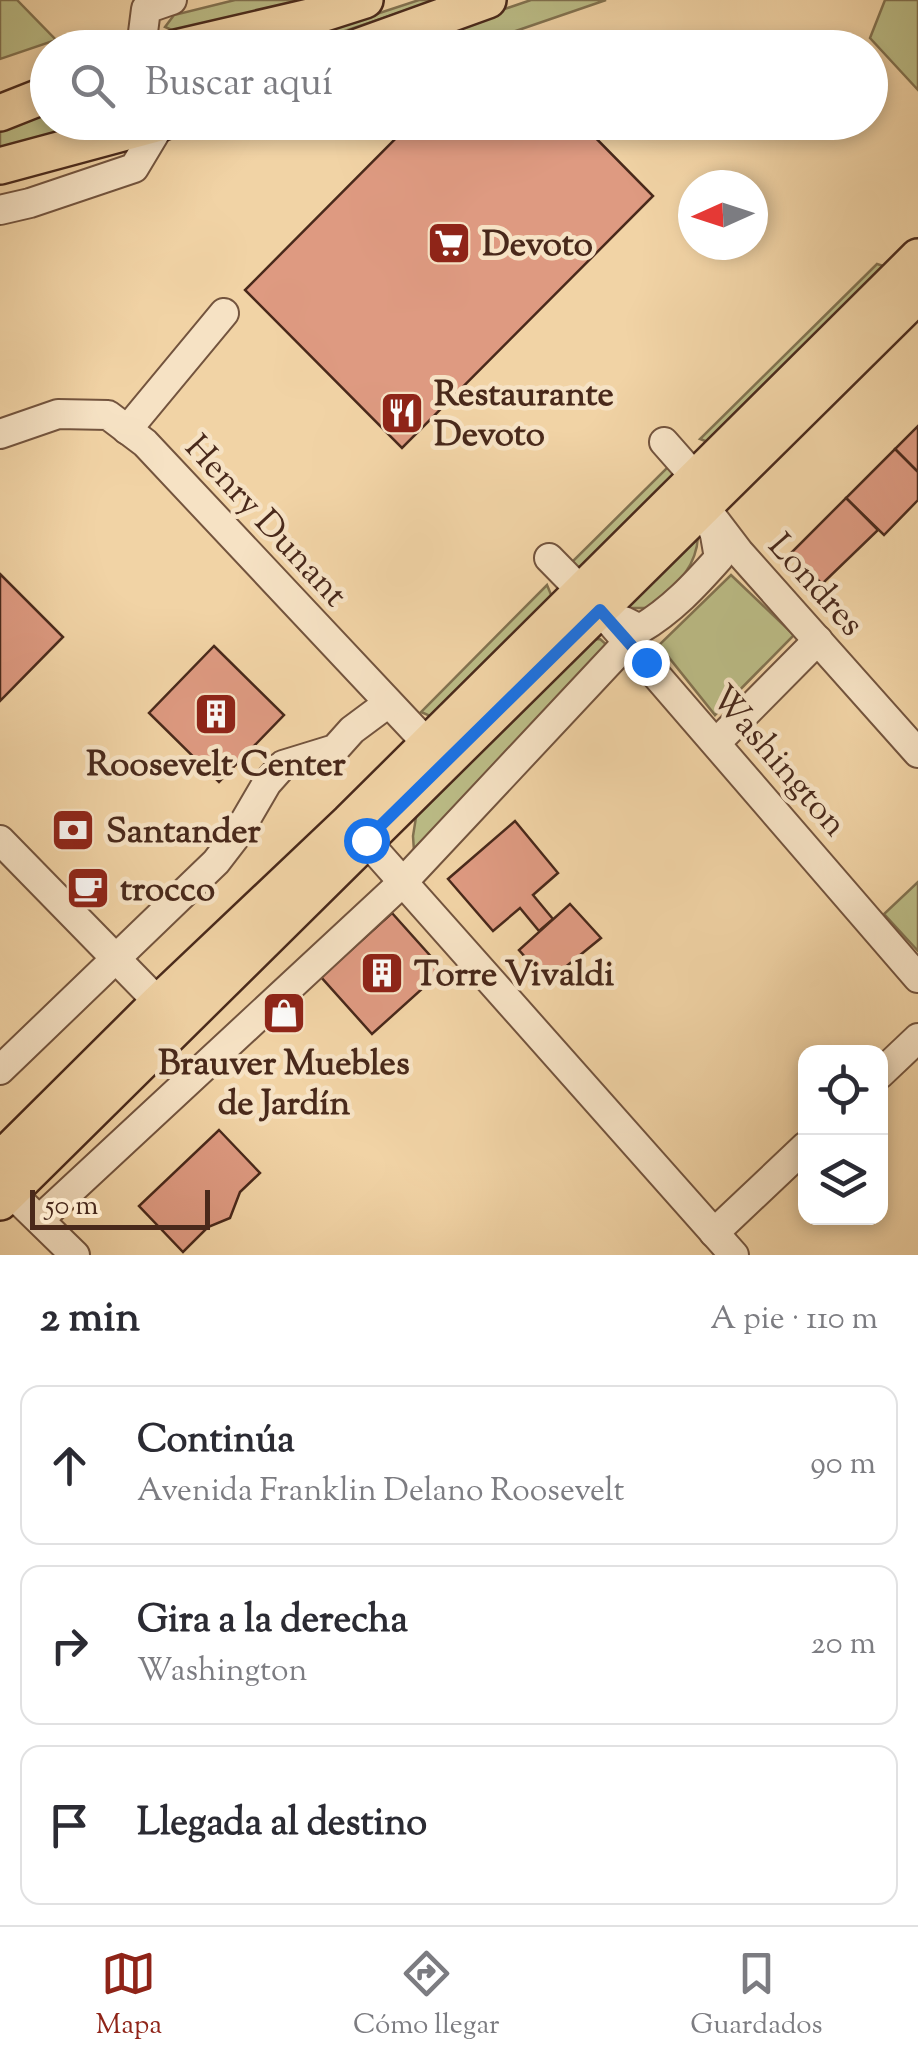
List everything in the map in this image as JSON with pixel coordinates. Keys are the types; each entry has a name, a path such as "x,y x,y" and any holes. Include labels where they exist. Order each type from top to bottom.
{"main road":[{"path":"253,30 365,0"},
{"path":"405,30 488,0"},
{"path":"0,113 30,101"},
{"path":"0,166 95,140"},
{"path":"3,1184 170,1013 592,600 917,269"}],"street":[{"path":"143,30 146,9 172,0"},
{"path":"0,210 134,168 146,140"},
{"path":"127,430 224,313"},
{"name":"Henry Dunant","path":"0,434 58,414 108,415 144,443 435,753"},
{"name":"Londres","path":"664,442 739,552 918,753"},
{"path":"40,1219 403,882 634,636 696,586 719,558 716,536 699,491"},
{"name":"Washington","path":"548,558 634,636 716,743 918,978"},
{"path":"716,743 818,640"},
{"path":"0,1070 216,862 266,783 283,765 335,750 352,730 387,704"},
{"path":"357,831 734,1255"},
{"path":"0,840 170,1013"},
{"path":"888,1066 918,1038"},
{"path":"714,1233 798,1154"},
{"path":"3,1184 75,1255"}],"green space":[{"path":"0,0 17,0 46,30 30,30 30,49 0,59"},
{"path":"235,0 321,0 179,30 165,27 174,15"},
{"path":"419,0 437,0 348,30 320,30"},
{"path":"531,0 606,0 519,30 443,30"},
{"path":"885,0 918,0 918,90 888,58 888,30 873,30"},
{"path":"30,119 30,140 52,140 0,153 0,132"},
{"path":"877,264 887,267 708,442 700,439"},
{"path":"672,463 676,475 581,568 570,564"},
{"path":"694,535 698,537 693,559 675,585 651,608 623,608"},
{"path":"731,575 794,635 715,715 659,645"},
{"path":"547,585 552,597 435,714 421,712"},
{"path":"600,639 608,646 414,851 417,811 588,640"},
{"path":"918,882 918,951 884,914"}],"building":[{"name":"Devoto","path":"394,140 598,140 653,196 402,448 245,290"},
{"path":"918,426 918,472 895,449"},
{"path":"895,449 918,472 918,500 884,535 846,498"},
{"path":"846,498 878,530 822,584 791,553"},
{"name":"Roosevelt Center","path":"0,574 63,637 0,701"},
{"name":"Roosevelt Center","path":"214,646 284,715 219,782 149,713"},
{"path":"515,821 558,873 533,895 553,919 539,931 520,908 493,931 448,879"},
{"path":"570,904 601,938 547,982 519,950"},
{"name":"Torre Vivaldi","path":"392,913 443,970 372,1034 321,977"},
{"path":"219,1130 260,1173 240,1192 230,1218 208,1227 183,1252 139,1206"}],"place":[{"name":"Devoto","path":"449,243"},
{"name":"Restaurante Devoto","path":"402,413"},
{"name":"Roosevelt Center","path":"216,714"},
{"name":"Santander","path":"73,830"},
{"name":"trocco","path":"88,888"},
{"name":"Torre Vivaldi","path":"382,973"},
{"name":"Brauver Muebles de Jardín","path":"284,1013"}],"route":[{"path":"366,840 600,610 646,662"}]}
